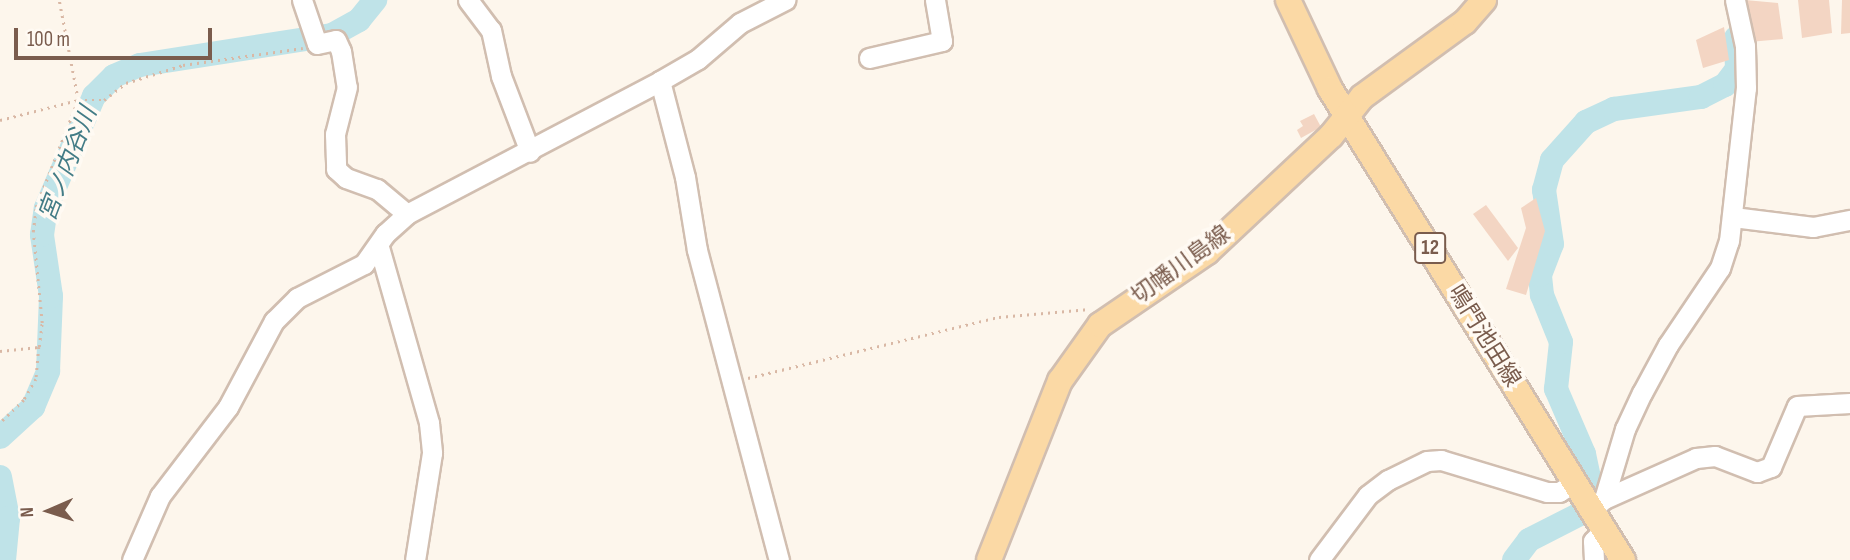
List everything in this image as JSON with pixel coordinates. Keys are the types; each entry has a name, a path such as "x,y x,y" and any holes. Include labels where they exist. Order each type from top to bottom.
{"main road":[{"name":"鳴門池田線","path":"1288,0 1347,116 1591,503 1623,560"},
{"name":"切幡川島線","path":"989,560 1035,437 1060,381 1083,345 1122,308 1207,252 1373,89 1465,22 1484,0"}],"street":[{"path":"302,0 314,38 335,40 345,75 345,106 334,145 336,169 346,178 377,189 407,214"},
{"path":"468,0 491,30 501,76 530,152"},
{"path":"132,560 160,496 228,407 274,321 297,298 348,274 379,247 385,234 407,214 530,152 660,81 698,59 740,23 785,0"},
{"path":"869,58 942,41 935,0"},
{"path":"1594,560 1591,503 1668,345 1720,268 1733,218 1746,88 1745,46 1735,0"},
{"path":"660,81 731,382 779,560"},
{"path":"1733,218 1813,227 1850,220"},
{"path":"379,247 429,423 432,453 415,560"},
{"path":"1319,560 1368,495 1388,480 1427,461 1441,460 1591,503 1696,458 1714,456 1757,472 1771,467 1797,406 1850,403"}],"path":[{"path":"0,423 24,400 36,379 42,323 33,232 36,207 78,100 59,0"},
{"path":"0,120 78,100 98,101 126,83 173,68 314,38"},
{"path":"731,382 999,317 1094,309"},
{"path":"0,351 39,347"}],"building":[{"path":"1745,0 1778,3 1783,39 1749,42"},
{"path":"1798,0 1829,0 1832,33 1802,38"},
{"path":"1842,0 1850,0 1850,33 1841,34"},
{"path":"1724,27 1729,60 1703,68 1696,40"},
{"path":"1314,114 1321,127 1301,138 1297,130 1303,126 1300,121"},
{"path":"1536,198 1545,231 1526,295 1506,289 1526,228 1521,208"},
{"path":"1486,205 1518,248 1508,261 1473,214"}],"waterway":[{"name":"宮ノ内谷川","path":"0,437 33,407 48,371 51,296 42,235 46,208 94,96 114,76 140,65 332,35 359,20 375,0"},
{"path":"1514,560 1529,540 1580,514 1591,487 1584,454 1556,389 1561,342 1542,295 1540,275 1552,244 1544,190 1552,160 1586,122 1614,109 1701,97 1725,85 1737,69 1736,38"},
{"name":"宮ノ内谷川","path":"0,477 8,518 4,560"}]}
